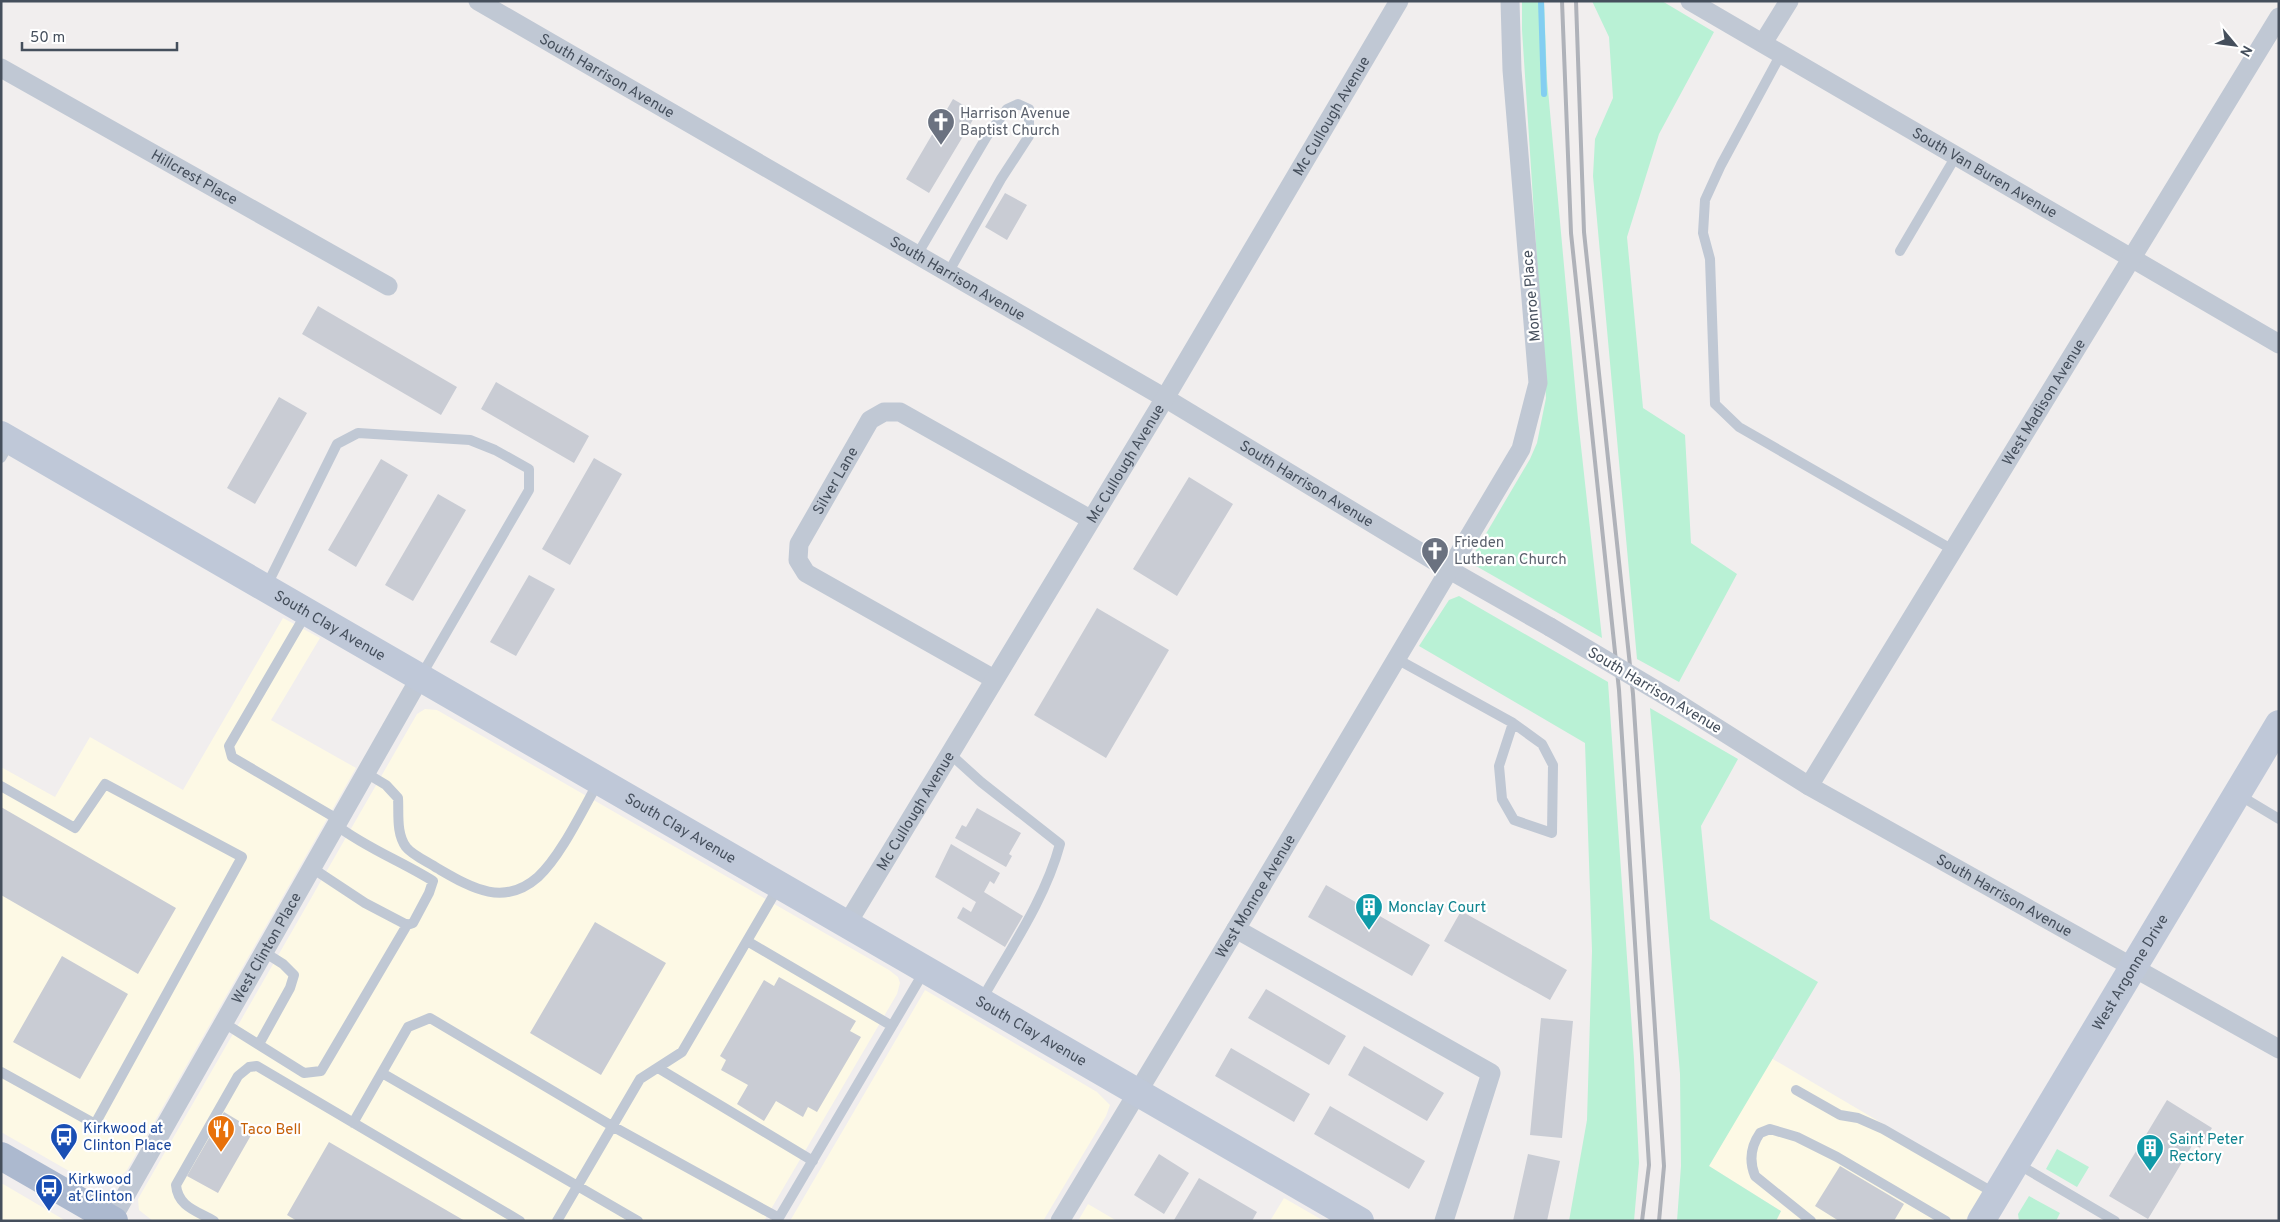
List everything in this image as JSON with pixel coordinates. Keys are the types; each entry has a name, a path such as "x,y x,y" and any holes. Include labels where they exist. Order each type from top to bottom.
{"main road":[{"path":"1,1156 113,1220"}],"street":[{"name":"South Harrison Avenue","path":"478,1 1165,398 1448,569 1676,702 1809,786 2135,967 2279,1050"},
{"name":"Mc Cullough Avenue","path":"847,924 1090,519 1165,398 1399,1"},
{"name":"Monroe Place","path":"1448,569 1521,449 1538,383 1512,70 1510,1"},
{"name":"South Van Buren Avenue","path":"1690,1 2279,344"},
{"path":"1763,43 1789,1"},
{"name":"West Madison Avenue","path":"1809,786 2279,17"},
{"name":"Hillcrest Place","path":"1,68 388,286"},
{"name":"Silver Lane","path":"994,679 806,573 798,560 799,544 870,420 884,412 900,412 1090,519"},
{"name":"South Clay Avenue","path":"5,445 266,587 1137,1090 1360,1221"},
{"name":"West Monroe Avenue","path":"1060,1221 1137,1090 1236,929 1448,569"},
{"name":"West Clinton Place","path":"113,1220 421,676"},
{"name":"West Argonne Drive","path":"1981,1221 2279,724"},
{"path":"1236,929 1491,1073 1444,1221"}],"lane":[{"path":"1781,54 1721,165 1705,200 1703,233 1710,259 1715,404 1739,427 1953,550"},
{"path":"917,255 987,136 1007,109 1018,104 1029,109 1029,136 1001,179 948,273"},
{"path":"1900,251 1956,156"},
{"path":"266,587 336,444 358,433 470,440 495,450 530,469 528,490 421,676"},
{"path":"224,1023 304,1073 321,1071 407,925 413,923 433,881 404,863 354,839 338,823 232,757 229,746 307,611"},
{"path":"1395,658 1513,723 1542,744 1553,765 1552,833 1514,820 1502,800 1499,766 1513,723"},
{"path":"949,753 981,782 1060,844 1055,863 1038,900 981,1001"},
{"path":"366,773 386,784 398,798 398,824 406,848 463,883 480,891 495,893 511,892 538,877 557,852 599,780"},
{"path":"1,786 76,828 105,784 242,857 95,1124 1,1072"},
{"path":"2237,794 2279,819"},
{"path":"312,868 359,899 407,925"},
{"path":"557,1221 640,1079 682,1052 780,885"},
{"path":"747,941 892,1026"},
{"path":"259,1044 290,988 294,975 283,964 264,952"},
{"path":"354,1123 408,1027 430,1018 612,1126 778,1219 926,969"},
{"path":"214,1221 182,1202 177,1196 176,1185 238,1076 249,1067 257,1066 520,1221"},
{"path":"658,1068 812,1161"},
{"path":"382,1072 638,1221"},
{"path":"1796,1090 1840,1115 1858,1118 1883,1129 1997,1194"},
{"path":"1811,1221 1755,1176 1751,1166 1752,1152 1760,1133 1770,1129 1797,1137 1837,1157 1946,1221"},
{"path":"2016,1163 2115,1221"}],"shaded area":[{"path":"283,618 320,638 271,720 356,768 127,1170 115,1182 105,1185 90,1183 1,1132 1,767 55,797 90,737 183,790"},
{"path":"425,709 437,710 889,970 898,977 900,983 897,994 764,1221 153,1221 139,1210 138,1199 417,714"},
{"path":"925,990 1097,1092 1110,1105 1106,1116 1043,1221 790,1221"},
{"path":"1771,1058 1987,1185 1965,1221 1776,1221 1781,1211 1709,1166"},
{"path":"1,1184 3,1184 66,1221 1,1221"},
{"path":"1284,1198 1324,1221 1270,1221"},
{"path":"1088,1204 1117,1221 1078,1221"}],"green space":[{"path":"1522,1 1544,1 1547,79 1578,419 1602,638 1476,566 1473,561 1474,554 1530,459 1537,443 1546,398 1522,30"},
{"path":"1592,1 1662,1 1714,32 1659,134 1627,237 1643,408 1685,435 1691,543 1737,574 1679,682 1637,659 1593,176 1595,139 1613,98 1609,37"},
{"path":"1459,596 1608,682 1634,1059 1639,1163 1634,1221 1569,1221 1587,1120 1592,951 1585,743 1419,646 1449,600"},
{"path":"1650,708 1738,759 1701,826 1710,919 1818,982 1709,1166 1781,1211 1776,1221 1677,1221 1681,1166 1680,1074"},
{"path":"2057,1149 2089,1167 2077,1187 2046,1169"},
{"path":"2029,1196 2060,1213 2056,1221 2019,1221 2018,1214"}],"building":[{"name":"Harrison Avenue Baptist Church","path":"953,99 977,113 929,193 906,179"},
{"path":"1005,193 1027,205 1007,240 985,227"},
{"path":"318,306 457,387 441,415 302,334"},
{"path":"496,382 589,436 574,463 481,409"},
{"path":"279,397 307,413 255,504 227,488"},
{"path":"594,458 622,474 570,565 542,549"},
{"path":"381,459 408,475 356,567 328,550"},
{"path":"1189,477 1233,504 1177,596 1133,569"},
{"path":"438,494 466,510 413,601 385,585"},
{"path":"529,575 555,589 516,656 490,642"},
{"path":"1097,608 1169,650 1106,758 1034,715"},
{"path":"1,807 176,908 138,974 1,895"},
{"path":"977,808 1021,833 1009,854 1012,856 1006,867 955,838 962,825 966,827"},
{"path":"951,844 1000,873 994,884 990,881 984,892 1023,916 1005,947 957,918 963,907 971,912 976,902 935,877"},
{"name":"Monclay Court","path":"1326,885 1430,945 1412,976 1308,917"},
{"name":"Monclay Court","path":"1461,911 1567,970 1550,1000 1444,941"},
{"path":"595,922 666,963 601,1075 530,1033"},
{"path":"62,956 128,994 80,1079 13,1042"},
{"path":"779,977 856,1021 850,1031 861,1037 817,1112 808,1107 803,1117 776,1101 764,1121 737,1104 748,1085 721,1070 726,1060 720,1056 764,980 774,986"},
{"path":"1266,989 1346,1036 1329,1065 1248,1018"},
{"path":"1541,1018 1573,1021 1562,1138 1530,1135"},
{"path":"1364,1046 1444,1093 1427,1121 1348,1075"},
{"path":"1231,1048 1310,1094 1294,1122 1215,1076"},
{"name":"Saint Peter Rectory","path":"2167,1100 2212,1128 2200,1148 2193,1144 2148,1219 2109,1196"},
{"path":"1330,1106 1425,1161 1409,1189 1314,1134"},
{"name":"Taco Bell","path":"224,1112 254,1130 218,1193 187,1176"},
{"path":"329,1142 465,1221 297,1221 287,1215"},
{"path":"1159,1154 1189,1173 1164,1214 1134,1195"},
{"path":"1528,1154 1560,1161 1547,1221 1513,1221"},
{"path":"1840,1166 1904,1204 1894,1221 1839,1221 1815,1206"},
{"path":"1199,1178 1257,1212 1252,1221 1174,1220"}],"waterway":[{"path":"1541,1 1544,94"}],"railway":[{"path":"1562,1 1571,233 1619,690 1649,1165 1642,1221"},
{"path":"1576,1 1584,232 1633,694 1664,1166 1659,1221"}],"place":[{"name":"Harrison Avenue Baptist Church","path":"941,146"},
{"name":"Frieden Lutheran Church","path":"1435,575"},
{"name":"Monclay Court","path":"1369,931"},
{"name":"Taco Bell","path":"221,1153"},
{"name":"Kirkwood at Clinton Place","path":"64,1161"},
{"name":"Saint Peter Rectory","path":"2150,1172"},
{"name":"Kirkwood at Clinton","path":"49,1212"}]}
